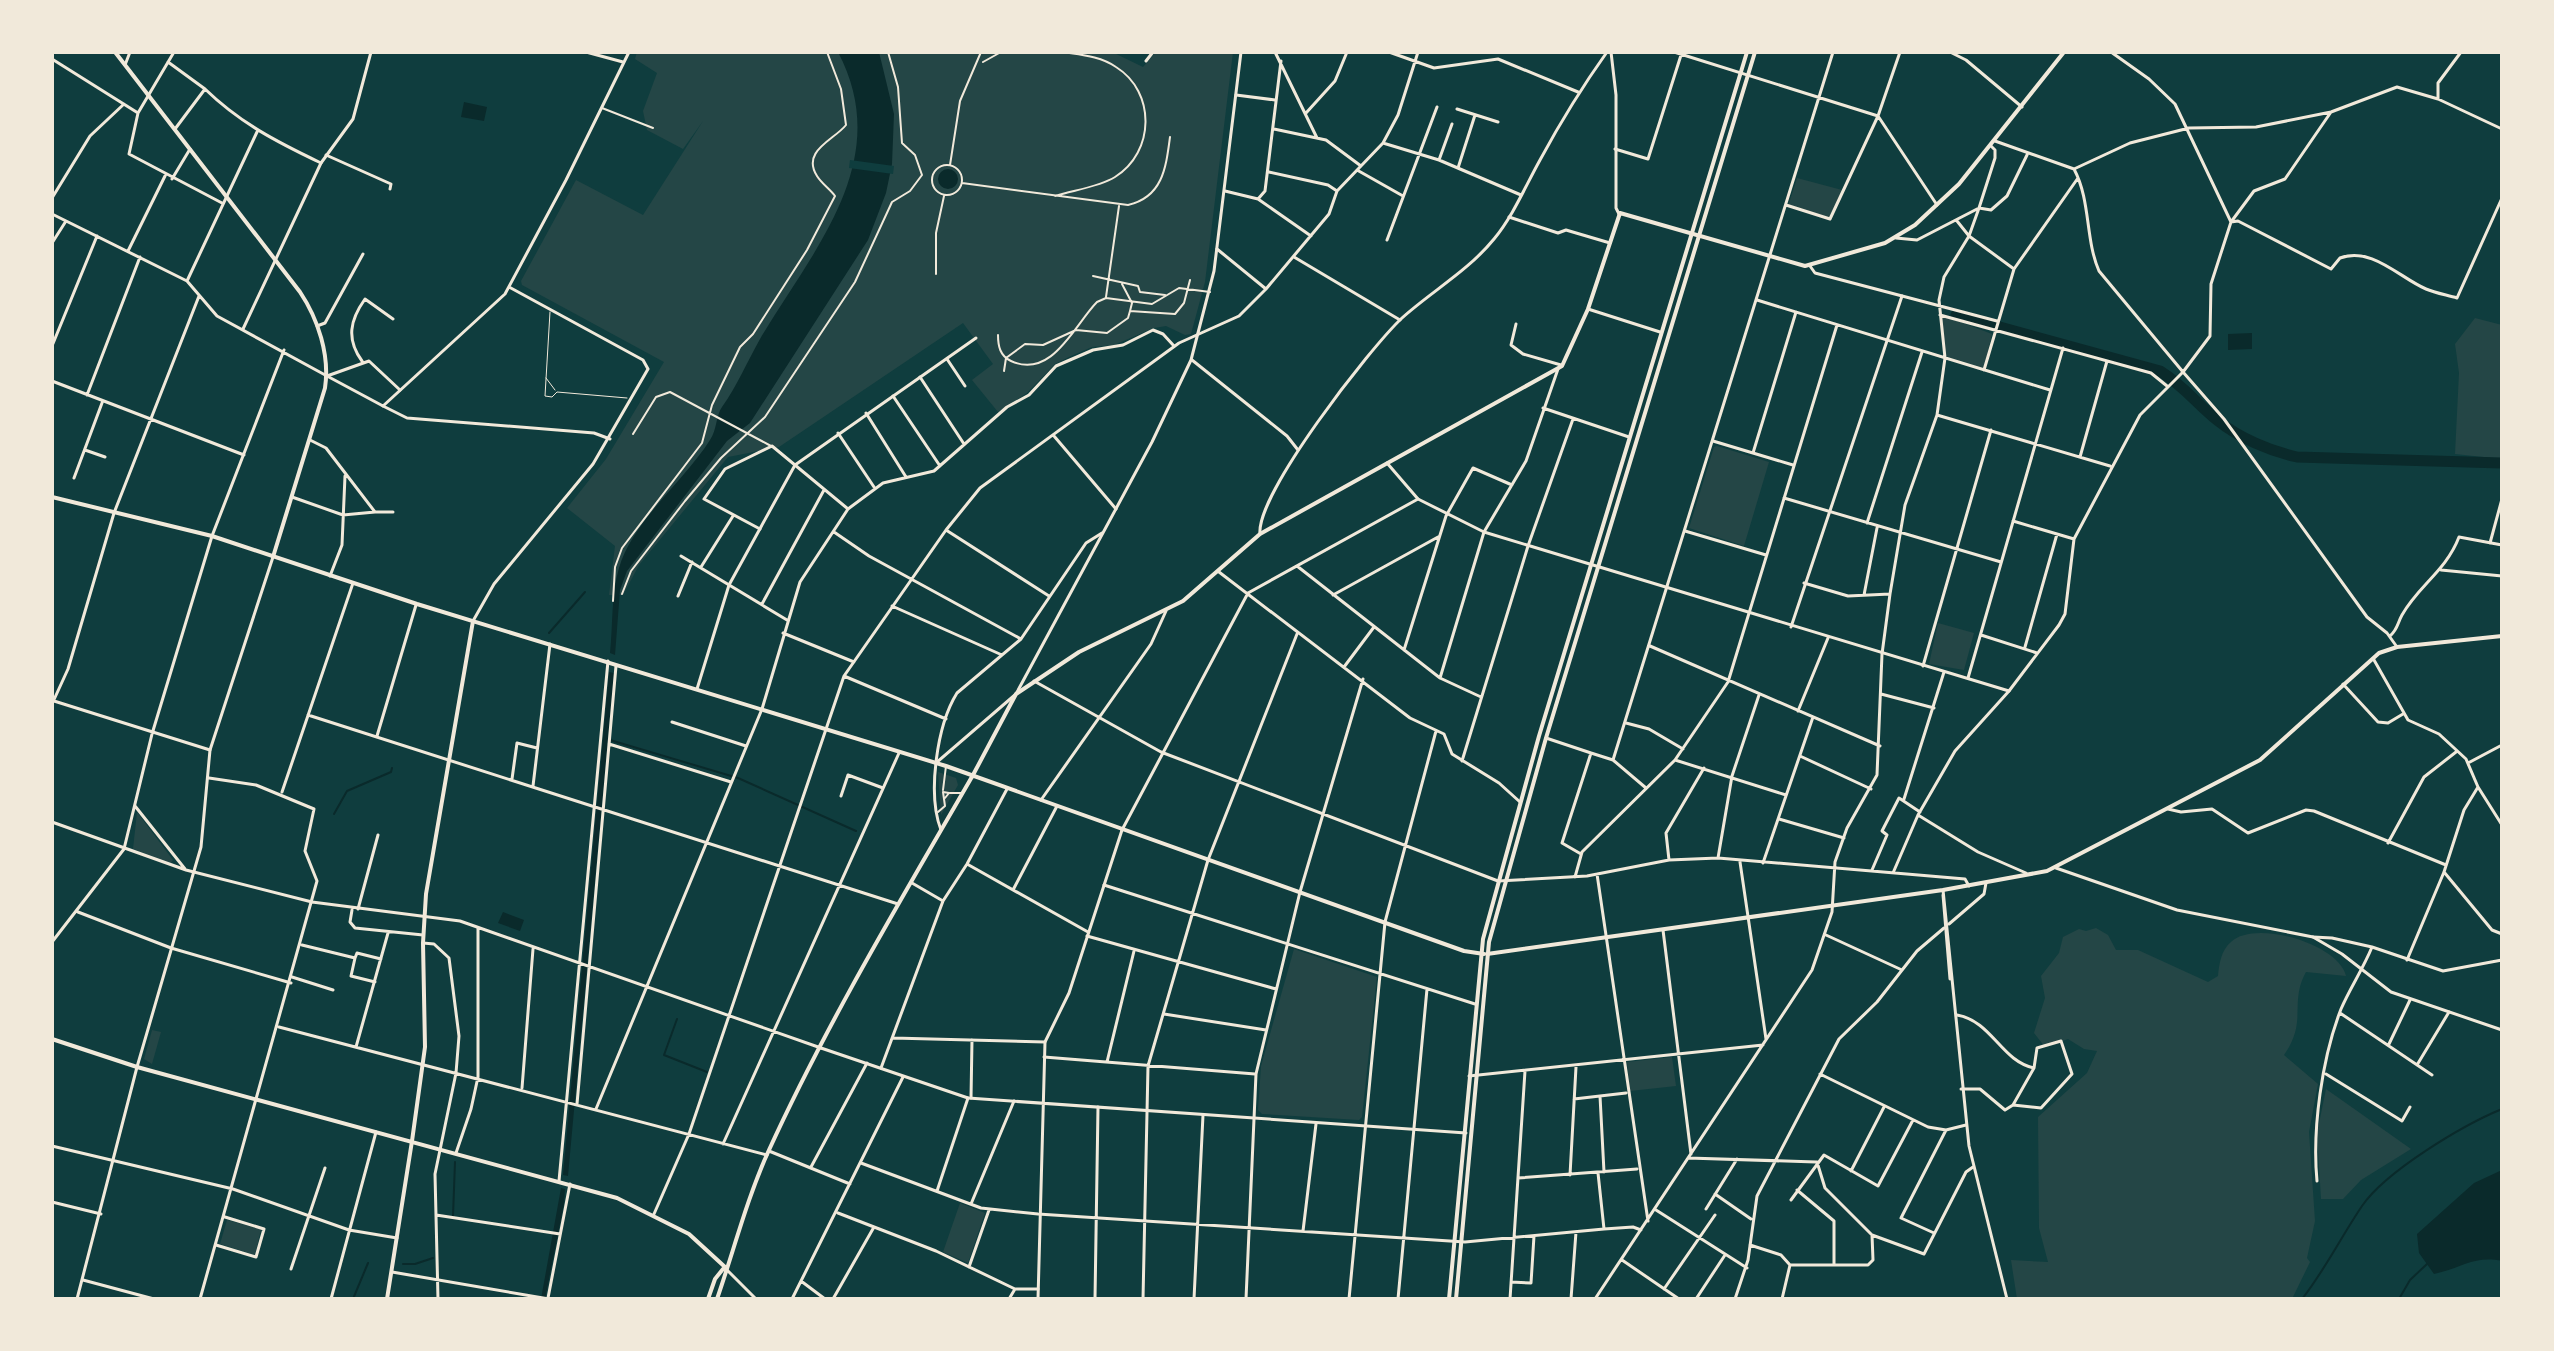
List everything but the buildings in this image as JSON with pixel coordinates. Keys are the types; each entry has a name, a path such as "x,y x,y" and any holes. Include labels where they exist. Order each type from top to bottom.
{"main road":[{"path":"115,52 275,260 308,305 317,326 327,376 273,557"},
{"path":"1472,1076 1480,954 1498,881 1690,233 1747,52"},
{"path":"1456,1299 1472,1076 1487,954 1546,738 1755,52"},
{"path":"717,1299 725,1267 768,1153 821,1048 1016,694 1088,647 1166,611 1219,572 1260,534 1560,367 1588,309 1619,214 1624,212 1810,266 1896,238 1937,205 1993,144 2064,52"},
{"path":"52,497 212,536 417,604 900,751 1480,954 1943,890 2056,868 2260,760 2372,657 2397,647 2502,636"},
{"path":"387,1299 424,1065 424,916 473,621"},
{"path":"52,1039 137,1067 617,1198 689,1234 725,1267"},
{"path":"1449,1299 1467,1133"},
{"path":"708,1299 715,1279 725,1267"}],"street":[{"path":"55,52 52,60 138,113"},
{"path":"125,65 130,52"},
{"path":"174,52 138,113 130,156 222,203"},
{"path":"243,329 321,163 353,119 371,52"},
{"path":"586,52 623,62"},
{"path":"383,406 488,312 509,287 629,52"},
{"path":"613,601 615,567 622,548 702,443 711,412 740,347 753,334 807,250 835,196 813,166 820,146 846,125 841,89 827,52"},
{"path":"622,594 631,571 685,501 732,447 750,432 855,282 892,202 910,191 922,175 915,155 902,143 898,87 888,52"},
{"path":"950,165 960,101 981,52"},
{"path":"983,62 1001,52"},
{"path":"1053,196 1108,181 1122,173 1137,155 1146,124 1143,101 1126,74 1099,58 1062,52"},
{"path":"1146,61 1153,52"},
{"path":"936,763 1016,694 1116,509 1191,360 1201,332 1217,249 1241,52"},
{"path":"1275,52 1317,138"},
{"path":"1306,113 1335,81 1347,52"},
{"path":"1389,52 1415,64 1442,68 1498,59 1578,92"},
{"path":"654,1214 689,1134 844,676 911,578 980,488 1175,346 1239,316 1266,289 1329,214 1337,191 1383,143 1398,115 1418,52"},
{"path":"1498,52 1498,59"},
{"path":"1260,534 1261,523 1279,483 1298,450 1360,366 1400,320 1482,253 1509,217 1578,92 1609,52"},
{"path":"1609,52 1616,95 1619,214"},
{"path":"1674,52 1878,116 1937,205"},
{"path":"1613,760 1833,52"},
{"path":"1786,205 1830,219 1878,116 1900,52"},
{"path":"1950,52 1966,60 2022,107"},
{"path":"2111,52 2166,93 2189,128 2231,222"},
{"path":"2438,99 2438,83 2461,52"},
{"path":"1615,149 1648,159 1681,54"},
{"path":"1258,199 1265,191 1269,172 1281,61"},
{"path":"168,62 257,132 321,163"},
{"path":"2074,169 2130,143 2189,128 2256,127 2331,112 2397,87 2438,99 2502,129"},
{"path":"175,130 205,89"},
{"path":"1236,95 1276,100"},
{"path":"52,198 90,136 124,104"},
{"path":"601,107 653,128"},
{"path":"1387,240 1437,107"},
{"path":"1457,109 1498,122"},
{"path":"1893,873 1919,813 1955,751 2009,691 2065,614 2074,539 2140,415 2183,372 2210,336 2211,284 2231,222 2254,191 2285,179 2331,112"},
{"path":"1458,168 1475,115"},
{"path":"1439,160 1452,124"},
{"path":"1273,129 1326,140 1361,166"},
{"path":"187,281 257,132"},
{"path":"962,183 1119,206 1141,201 1156,190 1164,173 1170,137"},
{"path":"1383,143 1439,160 1521,195"},
{"path":"1993,144 2074,169 2079,177 2093,258 2099,271 2224,419 2367,617 2390,636 2397,647"},
{"path":"1595,1299 1812,970 1825,935 1833,905 1834,869 1844,838 1877,775 1882,654 1890,594 1905,505 1937,415 1945,358 1940,315 1944,277 1969,236 1995,158 1993,144"},
{"path":"172,179 190,149"},
{"path":"326,155 391,184 390,189"},
{"path":"1896,238 1917,240 1979,208 1991,210 2007,196 2027,155"},
{"path":"950,165 959,170 962,183 954,193 944,195 935,188 933,177 940,167 950,165"},
{"path":"1357,170 1404,197"},
{"path":"1269,172 1328,185 1337,191"},
{"path":"128,251 165,176"},
{"path":"1984,370 2014,269 2079,177"},
{"path":"1224,190 1258,199 1311,236"},
{"path":"936,274 936,233 944,195"},
{"path":"2231,222 2238,221 2331,269 2340,258 2358,256 2390,267 2426,289 2457,298 2502,198"},
{"path":"998,335 998,346 1006,358 1019,365 1032,364 1052,354 1076,330 1090,309 1106,298 1119,206"},
{"path":"52,214 187,281 209,311 407,418 594,433 610,439"},
{"path":"1509,217 1558,233 1566,230 1610,243"},
{"path":"52,243 66,221"},
{"path":"1957,221 1969,236 2014,269"},
{"path":"52,346 97,236"},
{"path":"1217,249 1266,289"},
{"path":"317,326 325,323 363,254"},
{"path":"87,395 140,257"},
{"path":"1294,257 1400,320"},
{"path":"1810,266 1815,273 1999,321"},
{"path":"1093,276 1110,277 1138,286 1140,292"},
{"path":"1130,311 1175,314 1184,303 1190,280"},
{"path":"1004,371 1006,358 1025,344 1043,345 1076,330 1107,333 1128,318 1132,303 1121,283"},
{"path":"473,621 494,584 610,439 647,375 646,362 509,287"},
{"path":"1106,298 1152,304 1179,288 1210,292"},
{"path":"1128,295 1140,292 1168,295"},
{"path":"199,296 114,513 68,669 53,702 210,750"},
{"path":"1791,627 1827,511 1902,296"},
{"path":"393,319 365,299 351,334 354,348 362,361 375,366 400,390"},
{"path":"1757,300 2050,390"},
{"path":"1588,309 1661,333"},
{"path":"1753,453 1796,312"},
{"path":"1940,315 2151,373 2167,386"},
{"path":"1440,678 1484,532 1526,461 1560,367 1523,354 1511,345 1516,324"},
{"path":"1575,877 1581,854 1675,760 1728,682 1837,325"},
{"path":"596,1109 762,709 800,582 848,509 874,487 923,475 940,466 1007,407 1029,395 1056,366 1093,350 1123,345 1153,330 1163,334 1175,346"},
{"path":"697,689 729,585 795,465 976,338"},
{"path":"1043,345 1052,354"},
{"path":"1968,678 2063,348"},
{"path":"52,942 124,849 152,734 212,536 284,350"},
{"path":"1867,523 1922,351"},
{"path":"947,359 965,386"},
{"path":"1191,360 1287,436 1298,450"},
{"path":"327,376 362,361"},
{"path":"2080,457 2107,361"},
{"path":"920,377 964,445"},
{"path":"52,381 244,455"},
{"path":"633,434 655,399 664,393 673,393 772,446 848,509"},
{"path":"892,395 940,466"},
{"path":"74,478 103,401"},
{"path":"1543,408 1629,437"},
{"path":"866,413 906,477"},
{"path":"1937,415 2111,467"},
{"path":"1462,761 1528,546 1573,419"},
{"path":"1923,666 1991,430"},
{"path":"838,433 874,487"},
{"path":"1052,434 1116,509"},
{"path":"310,440 326,448 375,512"},
{"path":"1713,441 1793,465"},
{"path":"760,529 704,499 725,469 772,446"},
{"path":"85,450 105,457"},
{"path":"1387,463 1418,499 1446,516 1484,532 1748,615 2009,691"},
{"path":"1404,650 1446,516 1473,468 1512,485"},
{"path":"330,576 342,545 345,476"},
{"path":"762,604 824,490"},
{"path":"292,497 343,515 393,512"},
{"path":"1784,498 2001,562"},
{"path":"1038,1299 1045,1042 1069,993 1122,830 1248,593 1418,499"},
{"path":"2490,543 2502,499"},
{"path":"701,567 734,515"},
{"path":"2013,521 2074,539"},
{"path":"1864,595 1877,526"},
{"path":"946,530 1049,596"},
{"path":"1685,531 1766,556"},
{"path":"834,532 1021,639"},
{"path":"941,830 937,812 936,763 946,719 957,693 1021,639 1086,543 1102,533"},
{"path":"2025,647 2057,534"},
{"path":"1333,595 1439,537"},
{"path":"2390,636 2399,628 2402,615 2451,558 2459,537 2502,545"},
{"path":"681,556 787,620"},
{"path":"77,1299 137,1067 205,831 210,750 273,557"},
{"path":"678,596 692,562"},
{"path":"1297,566 1440,678 1481,697"},
{"path":"2441,570 2502,576"},
{"path":"1219,572 1297,634 1363,679 1410,718 1444,734 1452,754 1499,783 1520,802"},
{"path":"281,793 353,583"},
{"path":"1804,583 1848,596 1890,594"},
{"path":"377,736 417,604"},
{"path":"892,606 1002,655"},
{"path":"1041,800 1151,644 1166,611"},
{"path":"1344,667 1374,627"},
{"path":"783,633 854,662"},
{"path":"1143,1299 1148,1066 1208,860 1297,634"},
{"path":"1981,635 2037,653"},
{"path":"1798,711 1828,638"},
{"path":"533,786 550,644"},
{"path":"1650,646 1880,746"},
{"path":"2372,657 2408,720 2439,734 2468,763 2478,787 2502,825"},
{"path":"559,1181 582,965 608,661"},
{"path":"576,1104 616,664"},
{"path":"1904,799 1944,672"},
{"path":"844,676 946,719"},
{"path":"1246,1299 1256,1074 1300,892 1363,679"},
{"path":"1034,681 1161,752 1498,881 1575,877 1669,860 1718,858 1965,879 1969,886"},
{"path":"2343,684 2378,722 2388,723 2404,714"},
{"path":"1881,694 1934,708"},
{"path":"1718,858 1732,776 1759,695"},
{"path":"308,715 900,905"},
{"path":"1763,863 1813,717"},
{"path":"672,722 746,746"},
{"path":"1626,723 1649,729 1683,749"},
{"path":"1349,1299 1385,922 1436,731"},
{"path":"1546,738 1613,760 1646,788"},
{"path":"512,779 517,743 537,748"},
{"path":"609,744 732,782"},
{"path":"2468,763 2502,745"},
{"path":"723,1144 900,751"},
{"path":"2388,843 2424,777 2458,751"},
{"path":"1581,854 1562,843 1591,753"},
{"path":"1800,756 1871,789"},
{"path":"1675,760 1787,796"},
{"path":"937,812 945,806 946,766"},
{"path":"1669,860 1666,833 1704,768"},
{"path":"841,796 848,775 883,788"},
{"path":"200,1299 302,945 317,881 305,851 314,809 281,793 209,778"},
{"path":"2407,960 2444,872 2464,810 2478,787"},
{"path":"881,1068 943,901 1008,788"},
{"path":"943,792 962,793"},
{"path":"945,798 949,793"},
{"path":"1871,871 1887,835 1882,831 1899,798 1978,852 2029,875"},
{"path":"135,806 186,870"},
{"path":"1013,890 1057,806"},
{"path":"2168,809 2181,812 2212,809 2248,833 2306,810 2446,865"},
{"path":"1779,819 1844,838"},
{"path":"52,822 186,870 312,902 424,916 478,927 645,989 969,1098 1467,1133"},
{"path":"378,835 350,922 355,928 423,935"},
{"path":"1740,862 1766,1039"},
{"path":"967,864 1088,934 1134,951 1276,989"},
{"path":"2056,868 2173,909 2372,947 2443,971 2502,960"},
{"path":"2444,872 2492,930 2502,934"},
{"path":"1597,874 1648,1221"},
{"path":"912,883 943,901"},
{"path":"1949,924 1984,894 1986,883"},
{"path":"1104,885 1475,1004"},
{"path":"1943,890 1949,924 1966,1125 1973,1167 2007,1299"},
{"path":"1943,890 1944,928 1952,982"},
{"path":"77,912 171,948 333,990"},
{"path":"456,1153 478,1077 478,927"},
{"path":"1735,1299 1747,1268 1751,1219 1774,1159 1839,1039 1871,1009 1917,951 1944,928"},
{"path":"1663,930 1690,1156"},
{"path":"356,1047 388,933"},
{"path":"1825,935 1902,970"},
{"path":"2313,937 2342,954 2362,972 2410,1000 2502,1030"},
{"path":"423,943 434,944 449,958 459,1036 456,1073 435,1174 438,1299"},
{"path":"302,945 355,958"},
{"path":"2317,1181 2313,1133 2340,1013 2372,947"},
{"path":"522,1088 533,949"},
{"path":"1107,1062 1134,951"},
{"path":"375,982 351,976 355,958 357,953 381,959"},
{"path":"1398,1299 1427,989"},
{"path":"2389,1044 2410,1000"},
{"path":"2417,1065 2449,1012"},
{"path":"2340,1013 2432,1075"},
{"path":"1164,1014 1266,1030"},
{"path":"1955,1015 1982,1027 2015,1062 2034,1068"},
{"path":"278,1026 522,1088 723,1144 768,1153 811,1167 851,1185"},
{"path":"893,1038 1045,1042"},
{"path":"937,1191 969,1098 972,1040"},
{"path":"1961,1089 1980,1089 2005,1110 2013,1105 2034,1068 2037,1048 2061,1041 2072,1074 2041,1108 2013,1105"},
{"path":"1472,1076 1763,1045"},
{"path":"1044,1057 1256,1074"},
{"path":"811,1167 867,1063"},
{"path":"1570,1175 1576,1065"},
{"path":"1510,1299 1525,1071"},
{"path":"1820,1074 1913,1120 1946,1130 1966,1125"},
{"path":"2326,1074 2402,1121 2410,1107"},
{"path":"792,1299 838,1213 903,1076"},
{"path":"1574,1099 1627,1093"},
{"path":"1600,1096 1604,1172"},
{"path":"971,1204 1014,1101"},
{"path":"1851,1171 1885,1106"},
{"path":"1095,1299 1098,1107"},
{"path":"1194,1299 1203,1115"},
{"path":"1791,1200 1824,1155 1878,1186 1913,1120"},
{"path":"1303,1231 1316,1123"},
{"path":"1934,1233 1901,1218 1946,1130"},
{"path":"331,1299 376,1132"},
{"path":"52,1146 233,1189 349,1230 397,1238"},
{"path":"1690,1156 1817,1162"},
{"path":"1706,1209 1737,1159"},
{"path":"1817,1162 1825,1188 1872,1235 1924,1254 1966,1172 1973,1167"},
{"path":"861,1163 971,1204 1038,1214 1453,1241 1633,1227 1641,1230"},
{"path":"291,1269 306,1215 325,1168"},
{"path":"1518,1178 1638,1169"},
{"path":"1598,1173 1604,1229"},
{"path":"392,1272 544,1298 570,1184"},
{"path":"1797,1190 1834,1221 1834,1265"},
{"path":"1715,1194 1751,1219"},
{"path":"52,1202 101,1214"},
{"path":"969,1267 989,1209"},
{"path":"1655,1209 1747,1268"},
{"path":"838,1213 1015,1289 1038,1289"},
{"path":"436,1215 557,1233"},
{"path":"1664,1289 1715,1215"},
{"path":"216,1245 256,1257 264,1229 225,1217"},
{"path":"833,1299 874,1227"},
{"path":"1571,1299 1576,1232"},
{"path":"1750,1245 1781,1255 1790,1265 1868,1265 1873,1260 1872,1235"},
{"path":"1511,1282 1531,1283 1534,1236"},
{"path":"1696,1299 1725,1255"},
{"path":"1622,1260 1679,1299"},
{"path":"1782,1299 1790,1265"},
{"path":"725,1267 756,1299"},
{"path":"83,1280 154,1299"},
{"path":"801,1281 825,1299"},
{"path":"1009,1299 1015,1289"}],"lane":[{"path":"551,310 543,394 549,398 557,392 623,397 632,402"},
{"path":"544,375 557,392"}],"shaded area":[{"path":"637,52 1112,52 1143,67 1156,52 1233,52 1205,282 1191,334 1185,335 1166,326 1114,345 1092,347 1055,364 1027,393 998,412 972,380 993,364 963,323 779,447 728,457 639,565 623,595 609,595 615,546 567,508 606,459 664,362 522,285 521,281 576,180 643,215 703,121 683,149 647,130 643,111 657,73 635,59"},
{"path":"838,52 879,52 894,114 892,164 886,193 868,240 750,423 727,441 627,571 620,590 615,655 610,653 613,599 616,578 626,551 647,518 710,440 720,410 840,204 852,168 857,131 853,92"},
{"path":"464,102 487,107 484,121 461,117"},
{"path":"948,169 955,172 958,179 955,186 948,189 941,186 938,179 941,172"},
{"path":"1797,178 1842,190 1830,219 1788,206"},
{"path":"1942,315 1992,334 1984,368 1945,356"},
{"path":"2475,318 2502,325 2502,459 2455,454 2459,373 2455,344"},
{"path":"2252,333 2252,349 2228,350 2228,334"},
{"path":"1714,447 1769,462 1744,546 1689,528"},
{"path":"1938,623 1974,633 1964,670 1929,664"},
{"path":"609,672 614,673 568,1176 563,1175"},
{"path":"938,772 956,778 958,785 941,815"},
{"path":"137,812 173,860 171,863 133,849"},
{"path":"503,912 524,920 520,931 498,923"},
{"path":"2096,928 2108,935 2116,950 2138,950 2208,982 2218,976 2223,953 2231,942 2258,933 2295,938 2313,945 2340,964 2346,976 2306,972 2299,993 2295,1032 2284,1055 2318,1084 2309,1132 2315,1221 2307,1258 2310,1262 2292,1299 2017,1299 2011,1260 2048,1262 2039,1228 2038,1117 2087,1073 2097,1051 2084,1049 2068,1039 2045,1047 2034,1033 2045,998 2041,976 2059,953 2063,937 2079,929 2086,931"},
{"path":"1294,949 1377,977 1362,1117 1359,1120 1262,1114 1258,1110 1261,1066"},
{"path":"152,1030 161,1032 152,1064 144,1059"},
{"path":"1672,1057 1676,1086 1630,1091 1627,1062"},
{"path":"2326,1089 2411,1149 2361,1180 2343,1199 2321,1199 2317,1133"},
{"path":"2502,1170 2502,1261 2476,1261 2434,1274 2419,1253 2417,1234 2474,1183"},
{"path":"561,1188 565,1189 564,1204 545,1299 541,1299"},
{"path":"960,1203 985,1213 968,1263 943,1252"},
{"path":"227,1220 261,1229 255,1255 220,1244"}],"pier":[{"path":"850,160 894,166 893,174 849,168"}],"waterway":[{"path":"1956,315 2160,371 2235,433 2297,457 2502,463"},
{"path":"549,633 585,592"},
{"path":"610,740 738,778 856,831"},
{"path":"334,814 347,791 391,772 392,768"},
{"path":"677,1019 664,1055 707,1072"},
{"path":"2302,1299 2373,1192 2426,1150 2502,1109"},
{"path":"453,1216 455,1162"},
{"path":"403,1264 433,1258"},
{"path":"353,1299 368,1263"},
{"path":"2399,1299 2410,1280 2427,1264"}]}
